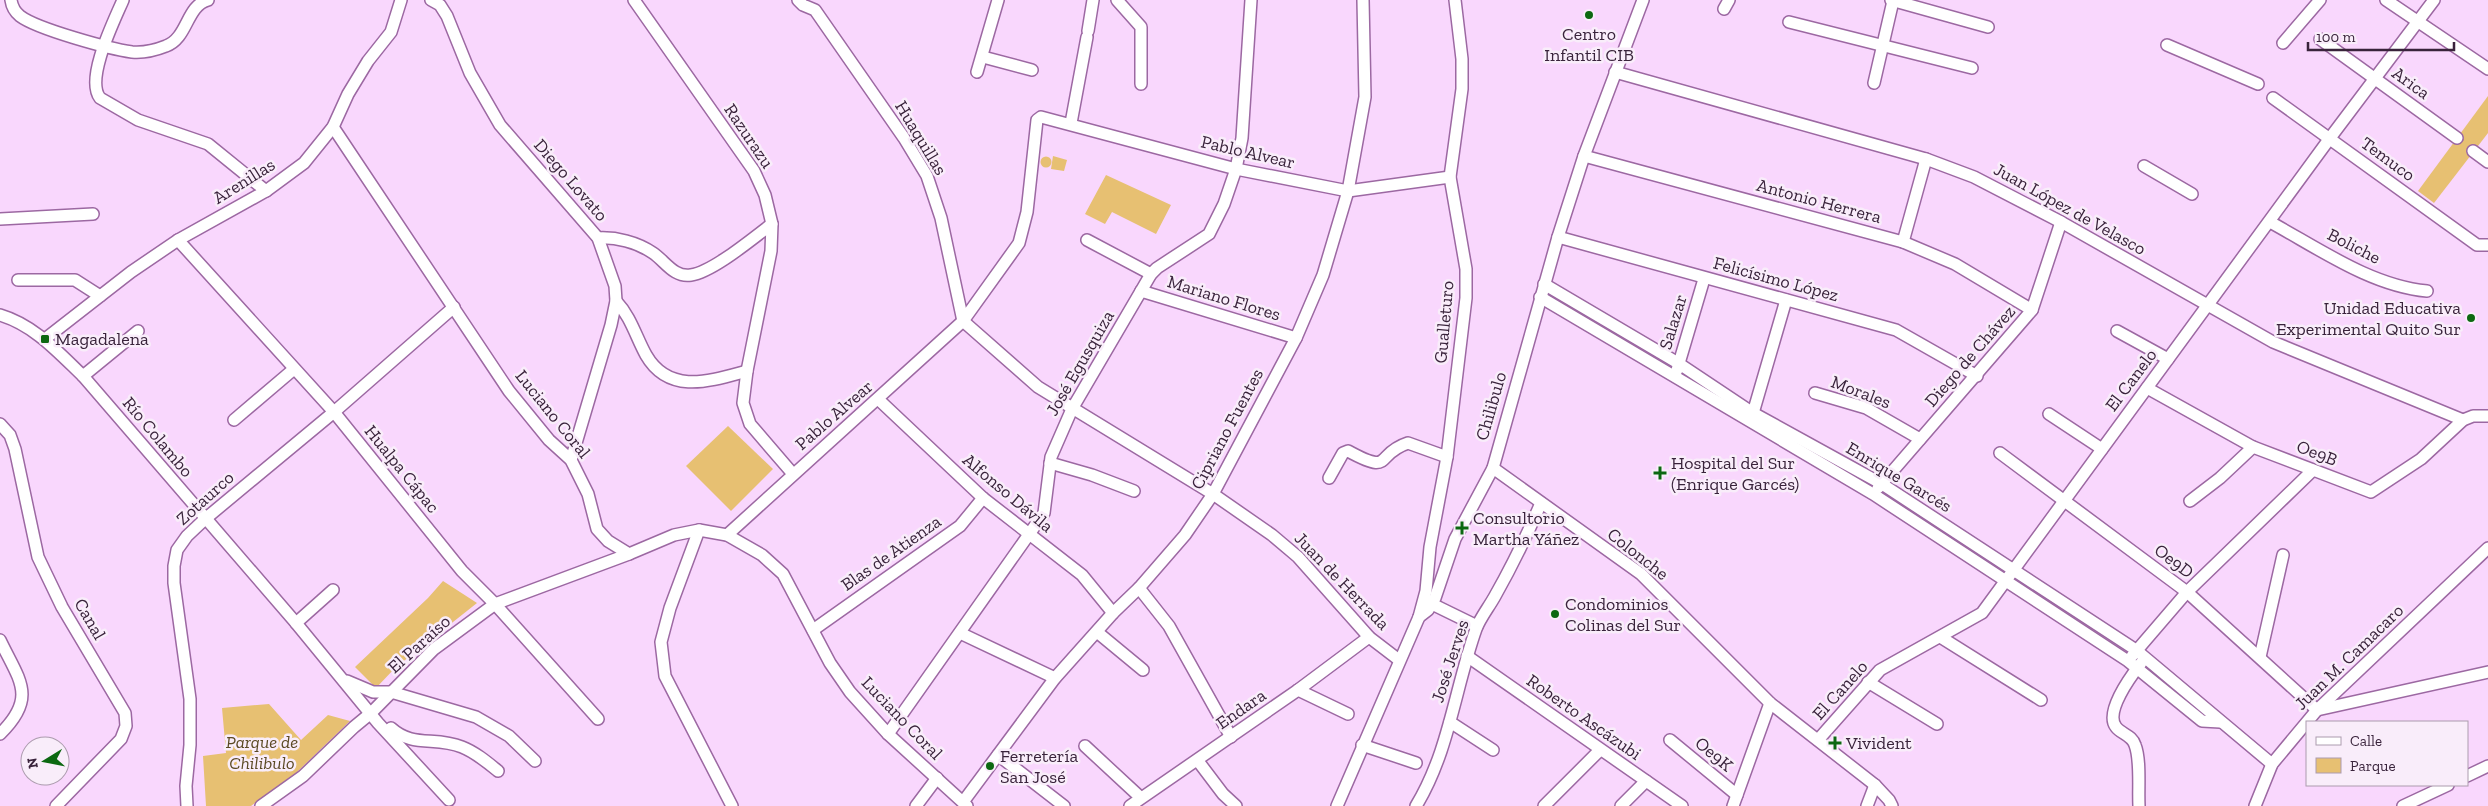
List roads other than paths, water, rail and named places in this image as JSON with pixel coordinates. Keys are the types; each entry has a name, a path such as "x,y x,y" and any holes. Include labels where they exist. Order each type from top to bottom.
{"street":[{"path":"11,0 12,6 19,15 31,22 103,46 134,52 152,51 168,45 181,35 194,9 208,0"},
{"path":"123,0 103,46 95,85 96,92 100,98 138,120 208,144 266,191"},
{"name":"Arenillas","path":"45,339 100,296 178,240 266,191 304,163 333,127 348,94 368,61 391,32 401,0"},
{"name":"Diego Lovato","path":"431,0 440,5 447,16 470,73 500,124 598,238 615,286 616,301 571,460"},
{"name":"Razurazu","path":"634,0 754,170 765,195 772,224 771,251 746,371 743,403 750,424 793,474"},
{"name":"Huaquillas","path":"798,0 803,5 813,5 904,138 927,176 941,218 963,321"},
{"path":"977,72 983,57 998,0"},
{"path":"1071,123 1093,0"},
{"path":"1117,0 1141,28 1141,84"},
{"name":"José Egusquiza","path":"888,734 1029,536 1045,510 1050,463 1072,409 1151,274 1157,268 1209,234 1224,204 1236,169 1242,138 1251,0"},
{"name":"Cipriano Fuentes","path":"965,804 998,755 1055,678 1113,613 1139,588 1185,535 1213,494 1296,338 1322,275 1348,191 1364,97 1363,0"},
{"name":"Gualleturo","path":"1419,617 1426,591 1430,547 1447,457 1466,298 1466,268 1450,177 1462,89 1462,59 1455,0"},
{"name":"Chilibulo","path":"1337,806 1399,660 1419,617 1432,604 1455,538 1492,468 1540,297 1584,156 1643,0"},
{"path":"1874,83 1892,0 1988,28"},
{"path":"2283,43 2320,0"},
{"path":"2386,0 2417,23 2488,69"},
{"name":"El Canelo","path":"1818,740 1880,670 1942,638 1982,613 2330,138 2434,0"},
{"path":"1789,22 1972,68"},
{"name":"Arica","path":"2320,39 2457,138"},
{"path":"2167,45 2258,84"},
{"path":"983,57 1032,70"},
{"name":"Juan López de Velasco","path":"1615,72 1926,159 1974,177 2061,222 2208,306 2296,353 2463,420"},
{"name":"Temuco","path":"2273,98 2477,245 2486,246"},
{"name":"Pablo Alvear","path":"727,534 879,400 963,321 1019,243 1027,212 1037,120 1041,116 1236,169 1348,191 1450,177"},
{"name":"Luciano Coral","path":"333,127 509,391 548,440 571,460 588,494 597,528 608,541 629,554 674,535 699,530 727,534 762,555 783,574 830,663 850,692 888,734 965,804"},
{"path":"2473,151 2488,162"},
{"name":"Antonio Herrera","path":"1584,156 1903,242 1955,264 2032,310"},
{"path":"1903,242 1926,159"},
{"path":"2144,166 2192,194"},
{"path":"0,219 93,214"},
{"name":"Diego de Chávez","path":"1873,494 2032,310 2061,222"},
{"name":"Boliche","path":"2270,222 2347,264 2396,286 2427,291"},
{"path":"598,238 611,237 631,242 652,252 677,274 692,275 706,270 772,224"},
{"name":"Felicísimo López","path":"1558,237 1896,330 1976,376"},
{"name":"Hualpa Cápac","path":"178,240 334,412 462,571 495,604 598,719"},
{"path":"1087,240 1151,274"},
{"name":"Salazar","path":"1675,376 1704,278"},
{"path":"18,280 75,280 100,296"},
{"name":"Enrique Garcés","path":"1544,284 1678,363 1752,417 2007,580 2132,664 2202,721 2220,722"},
{"name":"Mariano Flores","path":"1141,291 1296,338"},
{"name":"Enrique Garcés","path":"1540,297 1675,376 1882,484 2141,654 2272,764"},
{"path":"1752,417 1786,300"},
{"path":"616,301 624,310 646,356 657,370 669,379 686,382 702,381 746,371"},
{"name":"Zotaurco","path":"187,806 186,786 190,745 190,699 174,583 174,566 177,550 187,536 205,519 334,412 454,306"},
{"name":"Río Colambo","path":"0,315 14,319 45,339 83,376 296,623 375,718 449,800"},
{"name":"Juan de Herrada","path":"963,321 1038,387 1213,494 1272,535 1298,557 1369,637 1399,660"},
{"path":"83,376 138,331"},
{"path":"2117,331 2168,359"},
{"path":"234,420 294,369"},
{"name":"Oe9B","path":"2147,388 2254,447 2371,492 2422,459 2463,420"},
{"name":"Morales","path":"1815,393 1866,408 1920,440"},
{"name":"Alfonso Dávila","path":"879,400 983,498 1029,536 1082,575 1113,613"},
{"path":"2049,414 2102,449"},
{"path":"2463,420 2473,416 2488,416"},
{"name":"Canal","path":"0,424 10,435 15,449 38,556 62,607 125,713 126,726 120,739 56,806"},
{"path":"1329,478 1339,458 1348,451 1376,464 1381,463 1401,445 1408,443 1447,457"},
{"path":"2190,501 2220,478 2254,447"},
{"name":"Oe9D","path":"2000,453 2186,592 2260,657 2316,710"},
{"path":"1050,463 1092,475 1134,491"},
{"name":"Colonche","path":"1492,468 1641,574 1770,703 1875,785 1892,806"},
{"path":"2139,806 2136,747 2129,736 2116,728 2111,718 2132,664 2186,592 2313,470"},
{"name":"Blas de Atienza","path":"812,630 960,526 983,498"},
{"name":"José Jerves","path":"1416,806 1430,784 1477,626 1511,567 1541,504"},
{"path":"699,530 670,608 661,642 665,676 732,806"},
{"name":"Juan M. Camacaro","path":"2307,721 2316,710 2488,548"},
{"name":"El Paraíso","path":"261,806 303,776 375,718 391,692 434,648 495,604 629,554"},
{"path":"2260,657 2283,556"},
{"path":"1139,588 1169,626 1231,737"},
{"path":"296,623 333,590"},
{"path":"1432,604 1477,626"},
{"path":"960,632 1055,678"},
{"path":"1097,632 1142,670"},
{"name":"Endara","path":"1130,806 1140,797 1198,761 1369,637"},
{"path":"1942,638 2041,700"},
{"path":"0,640 22,686 21,705 13,721 0,734"},
{"name":"Roberto Ascázubi","path":"1467,656 1682,806"},
{"path":"2316,710 2488,672"},
{"path":"341,678 373,692 391,692 476,717 510,736 535,761"},
{"path":"1868,682 1937,724"},
{"path":"1298,690 1348,714"},
{"path":"1735,801 1770,703"},
{"path":"375,718 406,740 443,742 462,747 480,757 498,771"},
{"path":"1450,722 1493,750"},
{"name":"Juan M. Camacaro","path":"2255,806 2272,764 2306,722"},
{"name":"Oe9K","path":"1670,740 1735,801"},
{"path":"1362,745 1416,762"},
{"path":"1085,746 1140,797"},
{"path":"1544,806 1600,750"},
{"path":"998,755 1064,806"},
{"path":"1198,761 1223,794 1236,806"},
{"path":"2468,776 2488,766"},
{"path":"916,806 937,778"},
{"path":"1621,806 1646,781"},
{"path":"1867,806 1875,785"},
{"path":"2403,806 2446,786"}],"place":[{"name":"Centro Infantil CIB","path":"1589,15"},
{"name":"Unidad Educativa Experimental Quito Sur","path":"2471,318"},
{"name":"Magadalena","path":"45,339"},
{"name":"Hospital del Sur (Enrique Garcés)","path":"1660,473"},
{"name":"Consultorio Martha Yáñez","path":"1462,528"},
{"name":"Condominios Colinas del Sur","path":"1555,614"},
{"name":"Vivident","path":"1835,743"},
{"name":"Ferretería San José","path":"990,766"}],"park label":[{"name":"Parque de Chilibulo","path":"262,752"}]}
